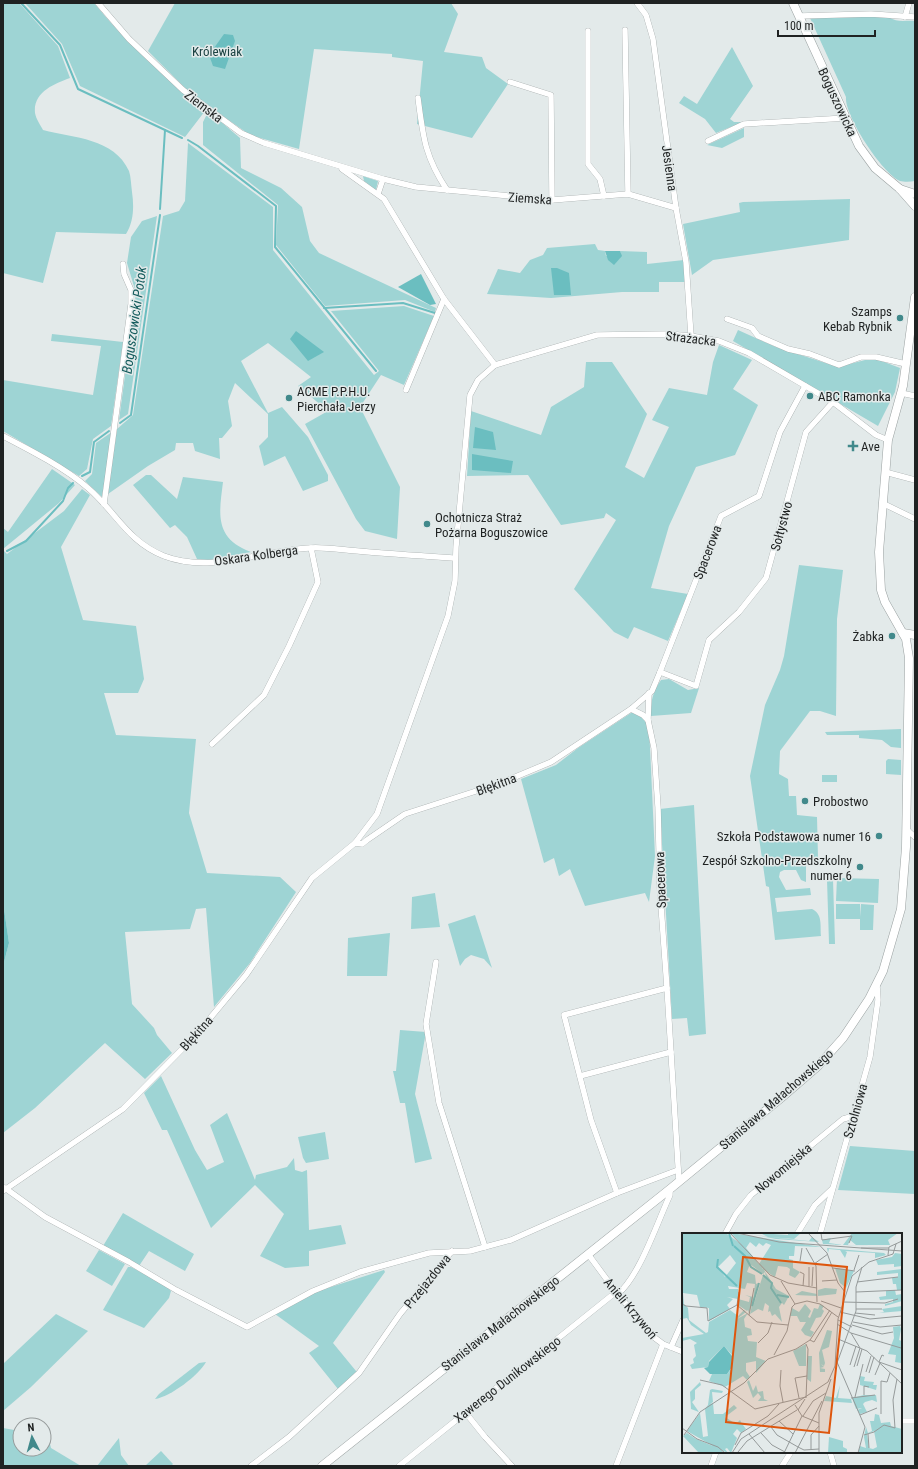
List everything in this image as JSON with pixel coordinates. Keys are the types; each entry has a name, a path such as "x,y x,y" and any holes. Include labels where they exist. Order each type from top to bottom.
{"street":[{"name":"Ziemska","path":"98,3 129,39 163,73 224,121 256,140 338,166 416,188 552,200 628,194 676,208"},
{"name":"Jesienna","path":"637,3 646,15 653,39 676,208 686,262 691,336"},
{"name":"Boguszowicka","path":"793,3 859,146 867,159 881,174 900,189 914,204"},
{"path":"906,16 909,3"},
{"path":"799,16 850,14 915,17"},
{"path":"625,30 628,194"},
{"path":"588,31 588,164 600,179 604,196"},
{"path":"510,82 551,95 552,200"},
{"path":"418,98 426,152 434,171 447,190"},
{"path":"708,141 744,124 846,118"},
{"name":"Ziemska","path":"338,166 378,194"},
{"path":"383,179 378,194 384,199 392,211 444,299 495,365"},
{"name":"Boguszowicka","path":"900,189 915,194"},
{"path":"104,504 131,304 131,290 124,274 123,264"},
{"name":"Stanisława Małachowskiego","path":"322,1466 670,1189 818,1066 843,1038 877,985 888,956 901,909 906,829 909,658 908,645 903,633 885,602 881,590 879,552 888,440 901,393 915,297"},
{"path":"406,390 444,299"},
{"path":"727,319 752,328 758,336 788,349 810,354 839,365 861,357 876,357 906,364"},
{"name":"Strażacka","path":"455,558 470,395 478,380 495,365 597,334 668,334 719,341 750,353 833,402 876,435 888,440"},
{"name":"Spacerowa","path":"679,1181 668,988 660,892 658,807 654,748 648,720 649,693 660,672 721,516 759,496 780,432 805,386"},
{"path":"901,393 915,396"},
{"name":"Sołtystwo","path":"660,672 696,686 709,640 739,612 766,578 806,432 833,402"},
{"name":"Oskara Kolberga","path":"3,436 37,454 88,487 128,534 145,547 164,556 184,561 214,563 273,552 311,548 455,558"},
{"path":"885,472 915,480"},
{"path":"882,503 915,519"},
{"path":"212,744 264,695 289,646 318,582 311,548"},
{"name":"Błękitna","path":"4,1189 123,1109 196,1035 246,975 312,878 355,843 377,814 446,623 455,581 455,558"},
{"path":"903,633 915,635"},
{"name":"Błękitna","path":"355,843 362,844 405,814 502,783 551,762 631,710 649,693"},
{"path":"631,710 643,715 648,720"},
{"path":"906,829 915,837"},
{"path":"436,962 426,1024 439,1103 485,1247"},
{"name":"Sztolniowa","path":"820,1233 872,1050 878,1000 877,985"},
{"path":"617,1193 591,1120 564,1015 668,988"},
{"path":"580,1076 671,1052"},
{"name":"Nowomiejska","path":"726,1233 736,1214 750,1195 843,1119 854,1116"},
{"path":"452,1251 470,1251 511,1240 617,1193 678,1170"},
{"path":"666,1175 679,1181"},
{"path":"798,1233 815,1205 833,1188"},
{"name":"Przejazdowa","path":"4,1189 45,1217 129,1262 176,1290 247,1327 313,1291 360,1272 429,1253 452,1251"},
{"name":"Xawerego Dunikowskiego","path":"398,1466 626,1287 644,1253 670,1195 670,1189"},
{"name":"Przejazdowa","path":"251,1466 289,1437 359,1373 400,1314 452,1251"},
{"name":"Anieli Krzywoń","path":"588,1254 645,1328 662,1344 682,1352"},
{"path":"671,1347 682,1322"},
{"path":"616,1466 662,1344"},
{"path":"465,1412 485,1437 512,1466"},
{"path":"902,1421 915,1421"},
{"path":"711,1466 716,1453"},
{"path":"782,1466 790,1453"},
{"path":"830,1453 834,1466"}],"green space":[{"path":"3,3 19,3 58,46 70,78 51,86 41,94 37,100 35,113 43,130 92,141 114,152 122,160 129,171 131,178 133,213 131,224 126,234 56,232 43,283 3,273"},
{"path":"25,3 94,3 133,46 161,73 205,111 185,137 80,86 62,44"},
{"name":"Królewiak","path":"175,3 451,3 458,14 444,52 482,57 486,68 508,84 472,138 417,124 423,61 392,57 392,54 314,49 299,149 250,135 190,93 148,51"},
{"path":"836,16 889,17 898,21 915,21 915,181 900,181 892,176 874,156 851,117 846,97 810,18"},
{"path":"732,47 753,86 730,119 734,122 743,122 716,133 705,119 679,103 684,96 697,104"},
{"path":"213,115 240,138 241,168 281,188 302,207 310,241 319,253 436,308 435,312 405,300 325,306 276,245 278,205 203,145 203,122 206,116"},
{"path":"744,128 744,137 722,148 707,145"},
{"path":"188,143 273,207 273,250 374,375 379,371 331,311 404,306 434,316 404,385 381,375 360,407 400,487 397,539 365,531 356,519 305,424 328,411 298,386 311,377 268,343 241,361 268,413 282,407 308,437 328,475 328,481 303,491 285,456 264,466 259,446 268,437 268,414 235,383 228,401 232,426 222,438 219,438 220,459 195,451 193,443 176,443 175,450 148,466 108,494 117,429 133,415 163,216 179,211 185,201"},
{"path":"363,176 378,181 376,190 364,181"},
{"path":"850,199 849,240 713,260 692,275 683,224 740,212 739,203 743,202"},
{"path":"157,216 128,414 119,420 136,293 127,263 131,237 142,221"},
{"path":"595,244 598,250 605,251 606,256 621,256 620,251 647,252 647,264 684,260 685,282 659,282 659,292 622,292 551,298 487,294 498,269 520,273 530,260 543,255 547,248"},
{"path":"738,330 776,347 838,367 865,360 879,360 900,368 895,392 878,426 733,341"},
{"path":"52,334 123,342 111,426 93,439 87,469 79,476 3,431 3,380 93,395 101,346 51,341"},
{"path":"719,345 752,360 733,389 758,405 735,455 696,467 669,526 651,588 688,594 668,641 634,627 628,639 614,632 574,589 616,520 606,513 604,518 561,525 528,475 467,476 471,411 541,435 551,407 584,387 586,362 612,362 647,414 625,467 644,478 669,427 652,420 669,388 707,395 713,362"},
{"path":"112,432 102,497 85,481 92,474 96,443"},
{"path":"52,469 75,485 59,503 3,549 3,528 8,532"},
{"path":"146,475 151,475 177,499 183,477 223,482 220,515 225,532 230,540 251,552 212,560 197,559 187,537 175,525 170,528 133,485"},
{"path":"82,489 90,495 61,547 83,620 136,626 144,679 138,693 104,693 116,735 196,739 189,813 207,873 280,877 296,892 250,963 214,1007 206,908 196,909 190,929 125,932 132,1004 154,1028 157,1035 172,1053 145,1079 105,1043 35,1108 3,1133 3,966 9,943 3,902 3,550 7,554 64,511"},
{"path":"799,565 843,570 837,619 836,716 820,711 810,711 780,751 779,774 788,779 789,796 796,796 797,815 817,817 818,858 806,859 806,882 801,880 796,870 784,870 780,872 779,877 786,890 810,888 811,895 775,898 777,912 812,909 816,911 821,924 821,936 775,940 769,887 766,886 750,776 765,705 780,670 784,656"},
{"path":"669,679 688,690 699,688 691,713 651,716 651,706 656,688 661,680"},
{"path":"631,713 638,713 649,726 655,856 649,902 645,893 585,906 570,869 559,876 554,858 544,863 521,779 556,765 578,748"},
{"path":"901,729 901,748 891,747 882,740 859,738 859,735 827,735 825,732"},
{"path":"888,759 901,760 901,775 886,774 886,761"},
{"path":"822,775 837,775 837,782 822,782"},
{"path":"694,805 706,1034 689,1036 687,1018 672,1019 660,809"},
{"path":"837,878 879,879 878,903 836,901"},
{"path":"827,879 833,879 835,944 829,944"},
{"path":"435,893 440,927 411,929 412,897"},
{"path":"836,904 860,904 860,917 861,904 874,905 873,930 860,930 860,919 836,919"},
{"path":"475,915 492,968 484,959 471,955 465,959 460,966 448,924"},
{"path":"390,933 387,976 347,976 348,938"},
{"path":"400,1030 426,1032 415,1094 432,1159 415,1163 405,1103 400,1103 393,1071 396,1071"},
{"path":"161,1076 195,1150 207,1170 224,1162 210,1125 227,1113 255,1180 256,1175 287,1167 294,1158 295,1170 302,1172 307,1170 309,1230 341,1225 346,1244 309,1251 309,1266 285,1268 260,1256 284,1214 255,1185 211,1228 167,1130 162,1130 144,1093"},
{"path":"325,1132 329,1159 306,1163 303,1158 298,1137"},
{"path":"850,1146 915,1151 915,1194 838,1190"},
{"path":"123,1213 194,1254 185,1271 149,1251 139,1266 103,1246"},
{"path":"99,1250 125,1264 112,1286 86,1271"},
{"path":"128,1267 131,1267 165,1285 171,1291 169,1298 144,1328 103,1310"},
{"path":"384,1270 385,1272 333,1343 356,1371 359,1370 338,1389 309,1353 319,1346 275,1314 315,1292"},
{"path":"56,1314 88,1331 31,1387 3,1411 3,1364"},
{"path":"206,1362 184,1385 155,1399 159,1394 199,1363"},
{"path":"3,1428 12,1430 12,1457 52,1457 52,1449 81,1466 3,1466"},
{"path":"119,1438 121,1455 129,1466 97,1466"},
{"path":"161,1451 173,1464 171,1466 145,1466"}],"shaded area":[{"path":"224,34 233,35 235,41 225,69 213,66 209,55"},
{"path":"605,251 620,251 622,256 614,265 608,260"},
{"path":"551,268 557,268 569,273 571,295 554,295"},
{"path":"421,274 436,304 430,305 398,287"},
{"path":"296,331 324,352 308,361 290,339"},
{"path":"475,427 493,432 496,450 473,448"},
{"path":"472,454 513,461 511,473 472,470"},
{"path":"3,902 9,943 3,966"}],"waterway":[{"name":"Boguszowicki Potok","path":"21,3 60,45 78,89 182,138"},
{"path":"160,209 165,130"},
{"path":"188,140 198,146 276,206 275,247 376,371"},
{"name":"Boguszowicki Potok","path":"120,423 131,415 160,215"},
{"path":"324,308 403,303 435,313"},
{"name":"Boguszowicki Potok","path":"82,476 90,472 94,442 109,431"},
{"path":"7,551 26,541 63,501 68,488 73,483"}],"place":[{"name":"Szamps Kebab Rybnik","path":"900,318"},
{"name":"ABC Ramonka","path":"810,396"},
{"name":"ACME P.P.H.U. Pierchała Jerzy","path":"289,398"},
{"name":"Ave","path":"853,446"},
{"name":"Ochotnicza Straż Pożarna Boguszowice","path":"427,524"},
{"name":"Żabka","path":"892,636"},
{"name":"Probostwo","path":"805,801"},
{"name":"Szkoła Podstawowa numer 16","path":"879,836"},
{"name":"Zespół Szkolno-Przedszkolny numer 6","path":"860,867"}]}
